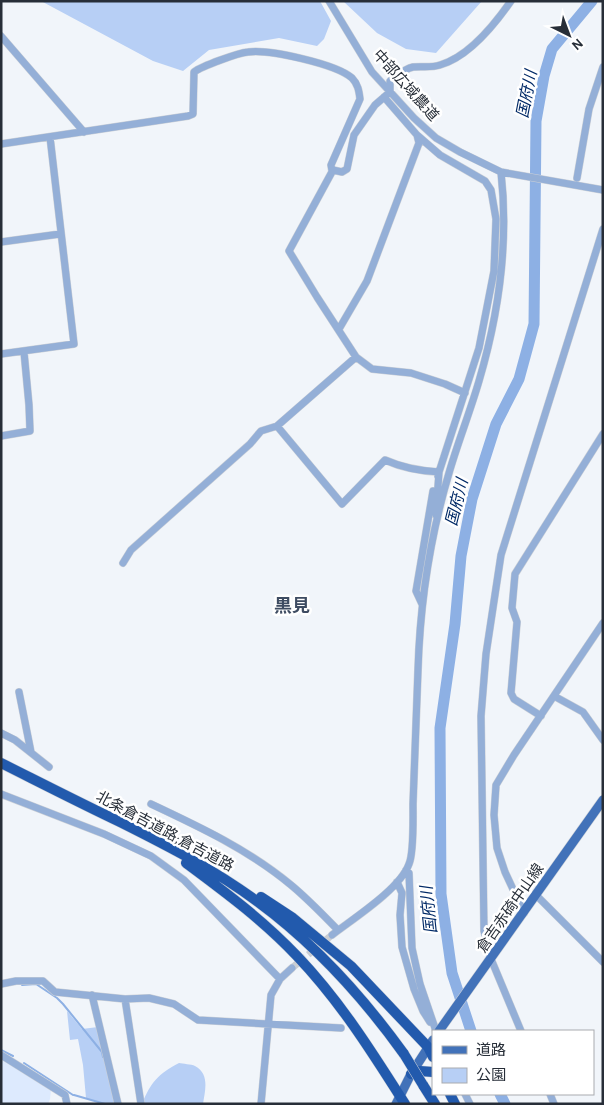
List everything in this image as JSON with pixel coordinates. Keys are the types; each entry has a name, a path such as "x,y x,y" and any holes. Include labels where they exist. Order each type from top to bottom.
{"highway":[{"name":"北条倉吉道路;倉吉道路","path":"1,763 187,860 257,901 308,944 357,994 381,1022 421,1087 435,1104"},
{"name":"北条倉吉道路;倉吉道路","path":"1,768 187,860"},
{"path":"187,860 228,874 293,918 351,966 431,1048"},
{"path":"187,860 256,917 297,956 348,1017 401,1101"},
{"path":"412,1074 420,1071 432,1072"},
{"name":"北条倉吉道路;倉吉道路","path":"421,1087 428,1104"}],"main road":[{"name":"倉吉赤碕中山線","path":"438,1030 490,961 603,800"},
{"path":"401,1101 412,1074 431,1048"}],"street":[{"name":"中部広域農道","path":"329,1 372,72 414,118 436,138 502,172 521,177 603,190"},
{"path":"332,171 342,172 347,169 354,135 374,105 390,92 390,81 412,68 437,66 457,58 484,35 511,1"},
{"path":"1,36 84,132"},
{"path":"1,144 193,114 194,72 246,52 263,52 312,62 341,72 352,79 359,88 360,99 331,165 332,171 290,252 356,356 372,369 411,373 465,393"},
{"path":"578,178 589,109 603,66"},
{"path":"384,97 417,135 440,155 485,181 491,190 496,219 494,271 479,348 430,501 416,591 423,605"},
{"path":"339,330 367,281 419,143 417,135"},
{"path":"1,354 74,344 50,137"},
{"path":"151,804 201,827 290,884 335,933 380,898 397,882 410,863 413,829 418,666 428,564 449,474 492,334 502,273 505,230 502,172"},
{"path":"521,1030 490,961 484,931 481,716 486,654 501,555 603,229"},
{"path":"1,242 60,234"},
{"path":"1,436 30,431 30,406 24,352"},
{"path":"123,563 131,550 250,444 262,431 277,426 356,356"},
{"path":"277,426 342,504 385,460 408,468 439,472"},
{"path":"540,716 514,699 511,693 517,622 512,608 515,574 603,434"},
{"path":"437,520 436,502 439,472"},
{"path":"524,913 505,872 498,848 494,803 498,781 603,623"},
{"path":"19,692 31,752"},
{"path":"554,696 583,712 603,740"},
{"path":"1,733 15,740 49,767"},
{"path":"1,794 104,834 151,856 184,880 280,979"},
{"path":"406,870 409,873 412,948 420,984 438,1030"},
{"path":"397,882 402,893 400,915 402,947 414,989 423,1011 438,1030"},
{"path":"536,895 603,962"},
{"path":"261,1104 272,995 280,979 292,968"},
{"path":"1,984 16,981 43,981 55,992 125,999 149,998 174,1004 198,1020 341,1028"},
{"path":"92,995 118,1104"},
{"path":"125,999 140,1104"},
{"path":"1,1055 65,1095 67,1104"}],"shaded area":[{"path":"1,1056 51,1090 48,1104 1,1104"}],"green space":[{"path":"41,1 320,1 331,21 324,39 317,46 279,38 209,50 183,71 153,61"},
{"path":"343,1 482,1 436,53 406,49 377,33"},
{"path":"67,1011 82,1029 98,1027 116,1104 105,1104 86,1098 78,1039 70,1040"},
{"path":"179,1063 195,1066 203,1073 205,1078 205,1094 203,1104 142,1104 156,1079"}],"waterway":[{"name":"国府川","path":"471,1030 452,973 441,894 440,728 455,624 461,556 472,499 496,424 519,379 534,324 536,121 544,76 552,49 592,1"},
{"path":"22,985 36,984 57,998 102,1052 103,1057"},
{"path":"1,1050 13,1056"},
{"path":"24,1063 73,1095"},
{"path":"74,1095 105,1104"},
{"name":"国府川","path":"500,1095 505,1104"}],"tunnel":[{"path":"292,968 332,935"}],"district":[{"name":"黒見","path":"292,606"}]}
